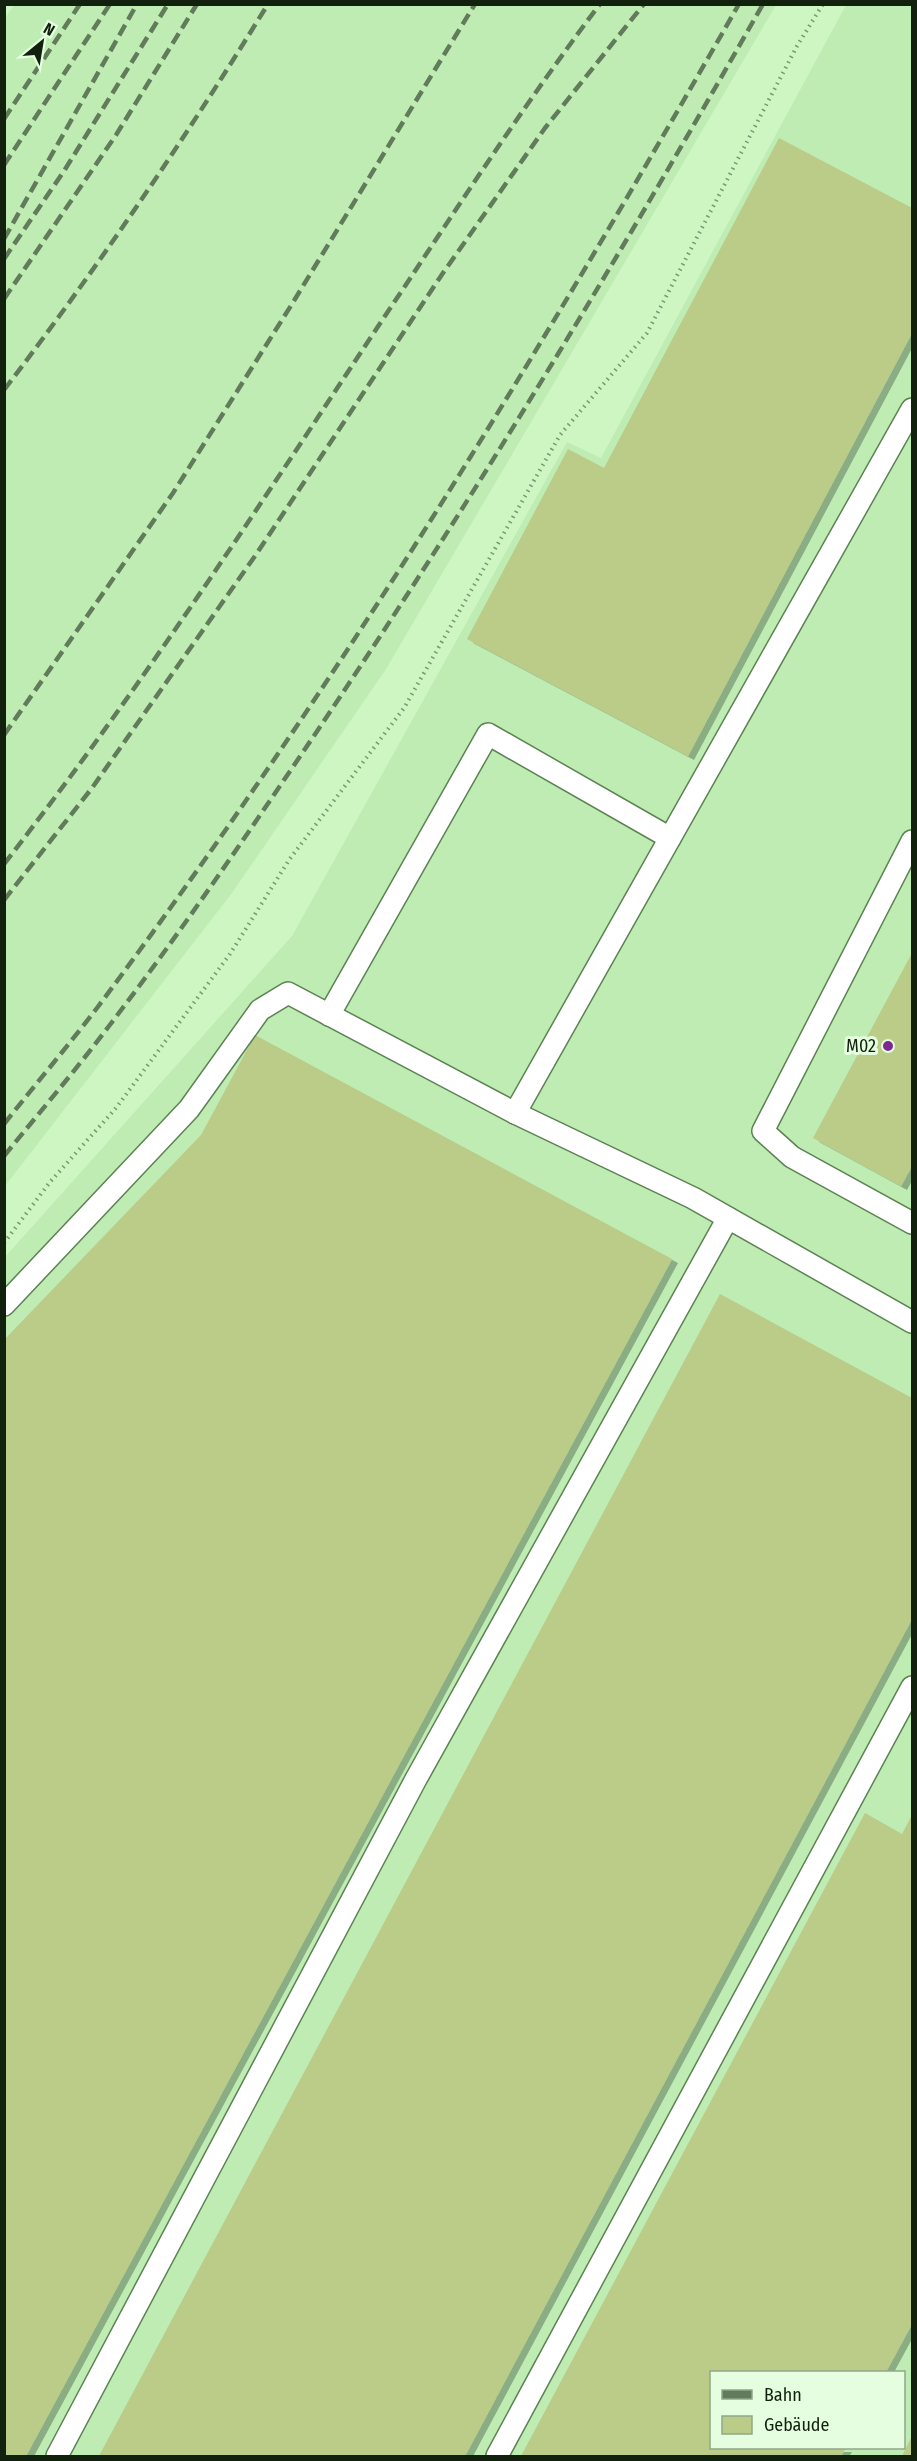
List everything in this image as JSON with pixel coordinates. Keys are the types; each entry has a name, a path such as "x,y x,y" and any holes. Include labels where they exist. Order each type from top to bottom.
{"lane":[{"path":"515,1113 912,409"},
{"path":"329,1015 488,734 670,838"},
{"path":"912,841 763,1131 792,1157 912,1223"},
{"path":"4,1305 189,1109 260,1010 288,993 515,1113 693,1197 912,1322"},
{"path":"57,2457 416,1779 728,1218"},
{"path":"497,2457 912,1687"}],"path":[{"path":"4,1244 50,1182 123,1098 230,954 290,860 404,708 560,435 647,333 797,46 823,4"}],"shaded area":[{"path":"14,5 776,5 386,669 232,893 5,1186 4,20"},
{"path":"846,5 912,5 912,2456 5,2456 5,1257 292,936 567,442 601,458"}],"building":[{"path":"779,138 912,208 912,333 688,756 467,639 568,449 604,468"},
{"name":"M02","path":"912,953 912,1166 901,1186 813,1138"},
{"path":"255,1035 672,1259 26,2456 4,2456 4,1340 201,1135"},
{"path":"720,1294 912,1398 912,1619 465,2456 99,2456"},
{"path":"865,1813 902,1834 912,1815 912,2324 887,2371 710,2371 710,2449 845,2449 841,2456 521,2456"},
{"path":"912,2436 912,2456 902,2456"}],"railway":[{"path":"4,119 80,4"},
{"path":"4,165 110,4"},
{"path":"4,239 137,4"},
{"path":"4,259 64,171 168,4"},
{"path":"4,299 116,135 197,4"},
{"path":"4,390 74,296 141,200 206,103 268,4"},
{"path":"4,735 173,493 292,304 475,4"},
{"path":"4,864 155,659 493,154 600,4"},
{"path":"4,900 92,788 255,556 443,273 545,128 644,4"},
{"path":"4,1124 97,1008 185,888 353,642 589,262 739,4"},
{"path":"4,1156 70,1076 160,958 258,819 366,658 484,474 598,288 763,4"}],"place":[{"name":"M02","path":"888,1046"}]}
